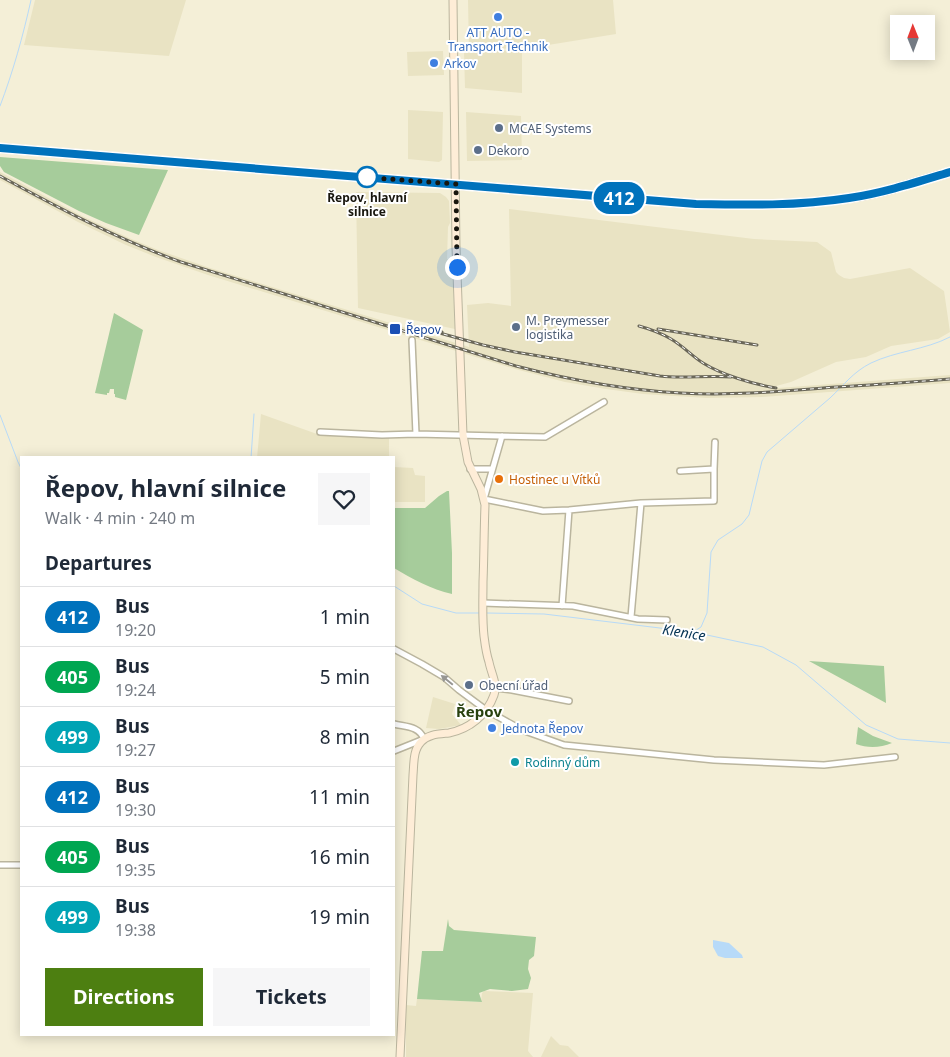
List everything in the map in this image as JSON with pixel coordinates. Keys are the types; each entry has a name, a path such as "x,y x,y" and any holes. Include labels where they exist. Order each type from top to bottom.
{"main road":[{"path":"0,148 696,204 778,205 820,202 857,197 950,172"}],"street":[{"path":"395,751 432,735 464,729 475,722 486,710 495,695 496,688 487,656 483,620 485,505 481,489 470,469 465,453 463,435 459,354 453,0"},
{"path":"412,340 416,434"},
{"path":"320,432 545,436 604,402"},
{"path":"484,499 502,436"},
{"path":"484,499 542,512 640,503 714,501 715,442"},
{"path":"470,469 492,469"},
{"path":"680,471 714,470"},
{"path":"631,617 640,503"},
{"path":"562,606 569,510"},
{"path":"483,605 573,606 631,617 667,620"},
{"path":"395,650 444,677 486,710 522,730 564,745 714,760 824,765 896,757"},
{"path":"496,688 568,701"},
{"path":"395,724 415,729 422,733 424,739"},
{"path":"400,1057 412,775 415,753 419,744 424,739"},
{"path":"0,865 20,866"}],"shaded area":[{"path":"35,0 186,0 169,56 24,45"},
{"path":"468,0 613,0 616,34 542,46 469,51"},
{"path":"522,50 522,93 465,88 464,52"},
{"path":"443,51 444,75 408,76 407,52"},
{"path":"408,110 443,112 442,160 439,162 408,159"},
{"path":"466,112 521,116 522,160 467,161"},
{"path":"0,172 82,216 158,250 210,268 469,347 467,305 488,303 511,306 509,209 754,239 817,242 831,252 836,272 844,278 850,279 910,268 944,291 950,332 938,339 891,346 866,357 836,362 791,382 765,389 950,375 950,383 762,397 707,398 643,394 565,382 515,369 208,275 156,257 78,222 0,180"},
{"path":"356,192 440,193 449,201 450,223 448,227 447,259 451,260 450,265 452,265 455,329 358,308"},
{"path":"261,414 317,434 389,437 389,456 257,456"},
{"path":"395,467 413,468 415,475 425,476 425,502 395,502"},
{"path":"433,697 455,704 452,714 461,725 439,729 426,728"},
{"path":"484,991 533,993 528,1051 533,1057 406,1057 406,1005 416,1006 417,999 481,1002"},
{"path":"551,1036 560,1045 568,1046 579,1057 541,1057"}],"green space":[{"path":"0,157 168,170 139,235 79,211 4,172 0,166"},
{"path":"114,313 143,330 126,400 115,397 114,389 110,389 107,395 95,393"},
{"path":"449,491 452,594 422,583 395,569 395,508 425,508 439,496"},
{"path":"809,661 884,666 886,703"},
{"path":"858,727 873,736 892,743 874,747 856,744"},
{"path":"448,919 449,926 454,930 536,937 534,956 529,960 528,969 531,978 528,989 512,991 490,989 479,993 482,1002 417,999 422,951 443,951"}],"water":[{"path":"713,940 729,943 743,958 718,956 713,947"}],"waterway":[{"path":"0,106 25,27 31,0"},
{"path":"693,632 701,627 707,613 711,552 718,540 742,524 749,515 762,461 767,452 854,375 871,363 931,345 950,337"},
{"path":"251,456 254,414"},
{"name":"Klenice","path":"0,415 20,466"},
{"name":"Klenice","path":"395,587 422,604 456,613 479,613"},
{"name":"Klenice","path":"486,613 544,614 693,632 763,647 796,665 866,725 898,739 950,743"}],"railway":[{"path":"0,176 111,233 181,262 516,366 557,376 598,384 660,392 700,394 759,393 950,379"},
{"path":"408,326 442,332"},
{"path":"639,326 667,337 703,363 719,371 776,388"},
{"path":"658,329 757,345"},
{"path":"436,332 515,352 660,376 731,377"}],"bus line":[{"name":"412","path":"0,148 696,204 778,205 820,202 870,194 950,172"}],"place":[{"name":"ATT AUTO - Transport Technik","path":"498,17"},
{"name":"Arkov","path":"434,63"},
{"name":"MCAE Systems","path":"499,128"},
{"name":"Dekoro","path":"478,150"},
{"name":"Řepov, hlavní silnice","path":"367,177"},
{"name":"M. Preymesser logistika","path":"516,327"},
{"name":"Řepov","path":"395,329"},
{"name":"Hostinec u Vítků","path":"499,479"},
{"name":"Obecní úřad","path":"469,685"},
{"name":"Jednota Řepov","path":"492,728"},
{"name":"Rodinný dům","path":"515,762"}],"district":[{"name":"Řepov","path":"479,711"}],"route":[{"path":"367,177 362,177 456,184 457,267"}]}
